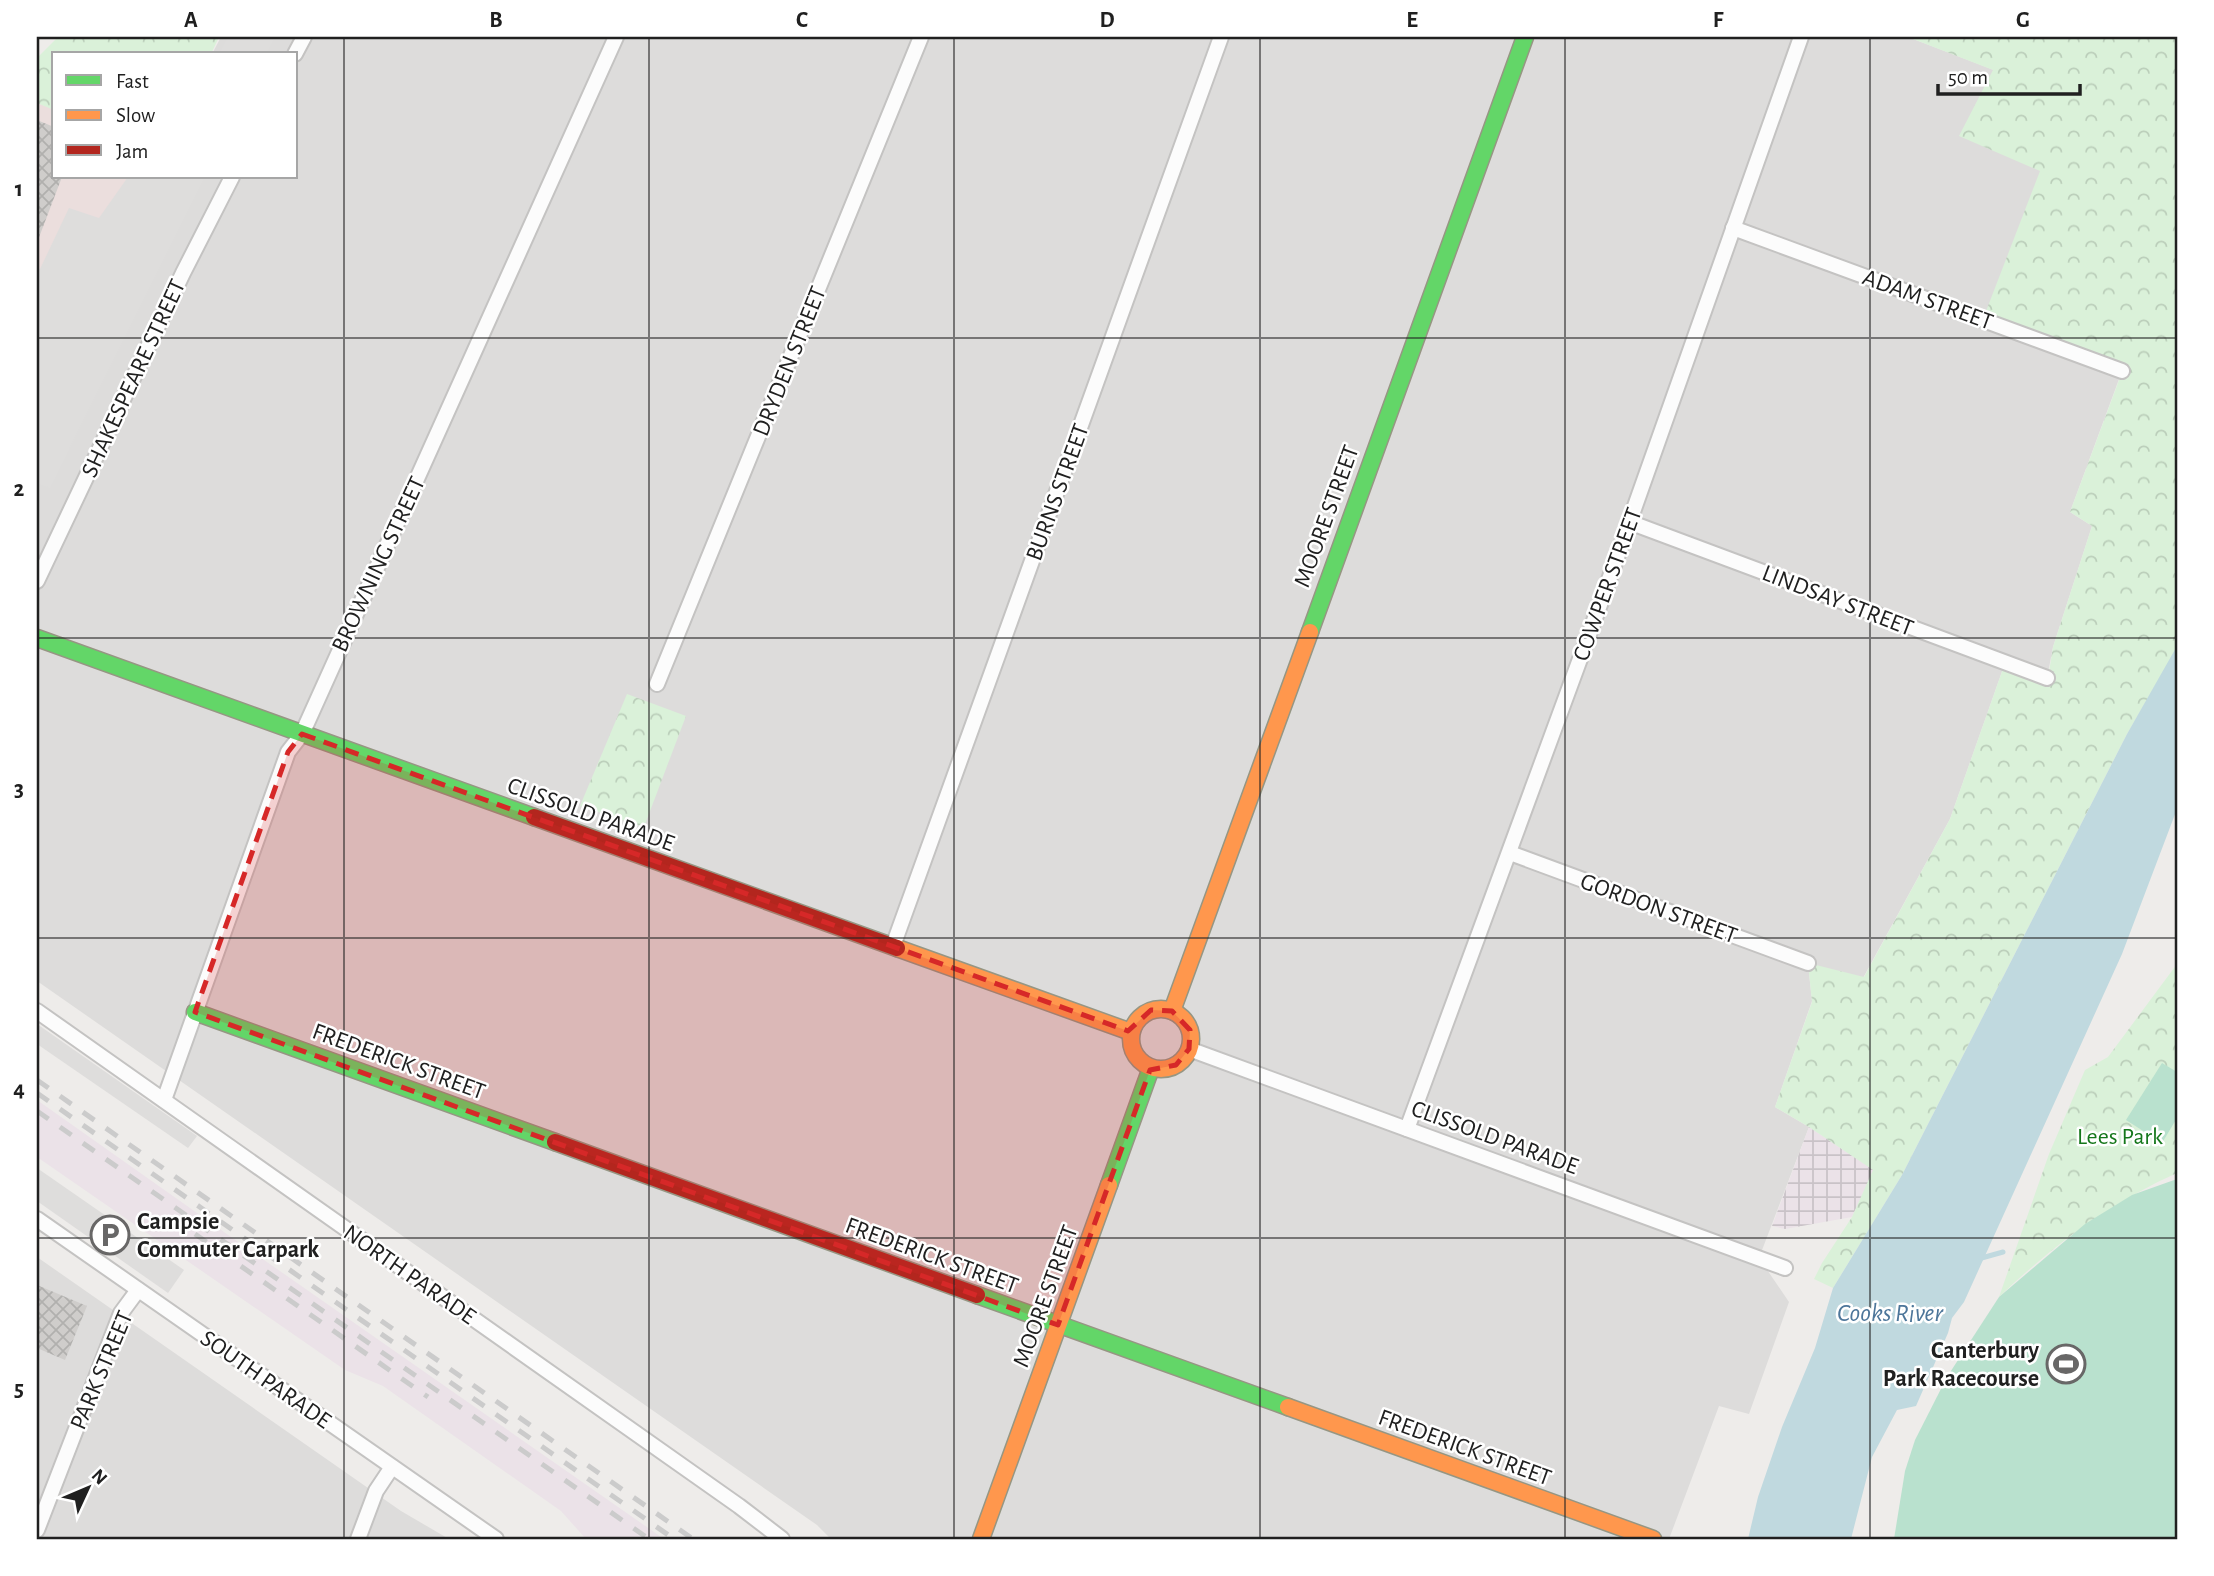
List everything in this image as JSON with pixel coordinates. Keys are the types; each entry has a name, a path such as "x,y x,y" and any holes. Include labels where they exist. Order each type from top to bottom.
{"street":[{"name":"BROWNING STREET","path":"164,1100 288,752 302,734 617,37"},
{"name":"DRYDEN STREET","path":"657,684 921,37"},
{"name":"BURNS STREET","path":"893,946 1221,37"},
{"name":"MOORE STREET","path":"1172,1011 1525,37"},
{"name":"COWPER STREET","path":"1408,1129 1510,853 1801,37"},
{"name":"SHAKESPEARE STREET","path":"37,581 184,272 232,178"},
{"name":"ADAM STREET","path":"1734,228 2122,371"},
{"name":"LINDSAY STREET","path":"1629,522 2048,678"},
{"name":"CLISSOLD PARADE","path":"37,638 1131,1032"},
{"name":"GORDON STREET","path":"1510,853 1808,963"},
{"path":"1151,1010 1172,1011 1181,1016 1190,1030 1189,1049 1184,1059 1176,1065 1151,1068 1133,1052 1131,1032 1139,1017 1151,1010"},
{"name":"NORTH PARADE","path":"37,1012 739,1506 782,1539"},
{"name":"FREDERICK STREET","path":"195,1012 1653,1539"},
{"name":"CLISSOLD PARADE","path":"1189,1049 1785,1268"},
{"name":"MOORE STREET","path":"981,1539 1151,1068"},
{"name":"SOUTH PARADE","path":"37,1219 496,1539"},
{"name":"PARK STREET","path":"37,1531 121,1312 138,1290"},
{"path":"358,1539 376,1491 392,1467"}],"highlighted area":[{"path":"302,734 1128,1031 1151,1010 1172,1011 1190,1030 1189,1049 1176,1065 1150,1070 1058,1325 195,1012 288,752"}],"shaded area":[{"path":"221,37 1908,37 1994,70 2040,170 2122,371 2070,512 2092,526 2053,647 2047,678 2005,663 1950,819 1863,978 1808,964 1812,1001 1775,1107 1809,1127 1759,1258 1789,1302 1749,1414 1719,1406 1669,1539 831,1539 817,1525 37,981 37,300 142,178 298,178 298,52 213,52"},
{"path":"228,37 275,37 267,52 220,52"},
{"path":"37,103 52,108 52,178 142,178 37,300"},
{"path":"127,178 205,178 50,488 37,483 37,268 40,269 69,208 99,218"},
{"path":"37,1024 197,1136 188,1148 37,1044"},
{"path":"37,1100 664,1539 586,1539 561,1511 383,1386 345,1370 37,1157"},
{"path":"1809,1127 1874,1170 1852,1217 1785,1229 1772,1226"},
{"name":"Campsie Commuter Carpark","path":"37,1168 184,1270 168,1293 37,1201"},
{"path":"37,1257 401,1511 449,1539 37,1539"}],"green space":[{"path":"58,37 219,37 212,52 52,52 52,109 37,103 37,58"},
{"path":"1908,37 2177,37 2176,650 2127,734 1902,1175 1833,1288 1814,1279 1852,1217 1873,1170 1775,1107 1812,1002 1808,963 1864,977 1950,819 2005,663 2048,678 2053,647 2092,526 2070,512 2122,372 1983,319 2040,171 1959,136 1993,70"},
{"path":"627,694 686,716 644,827 580,806"},
{"name":"Lees Park","path":"2177,964 2177,1173 2128,1198 2083,1227 2040,1260 1999,1297 2049,1154 2085,1070 2108,1057"},
{"path":"2162,1063 2177,1072 2177,1118 2162,1143 2126,1120"},
{"name":"Canterbury Park Racecourse","path":"2177,1179 2177,1539 1894,1539 1905,1471 1915,1440 1947,1377 1999,1297 2085,1224 2132,1195"}],"water":[{"name":"Cooks River","path":"2177,646 2177,809 2122,954 1964,1302 1952,1318 1916,1406 1897,1410 1872,1457 1851,1539 1748,1539 1758,1497 1782,1427 1815,1348 1833,1288 1902,1175 2127,734"}],"building":[{"path":"37,120 52,126 52,178 62,178 38,240"},
{"path":"37,1285 87,1306 65,1360 37,1348"}],"waterway":[{"path":"1978,1259 2003,1252"}],"railway":[{"path":"37,1080 693,1539"},
{"path":"37,1093 674,1539"},
{"path":"37,1111 649,1539"},
{"path":"195,1234 428,1397"}],"traffic: fast":[{"path":"1310,632 1525,37"},
{"path":"37,638 534,817"},
{"path":"195,1012 555,1142"},
{"path":"1109,1185 1151,1068"},
{"path":"977,1295 1288,1407"}],"traffic: slow":[{"path":"1172,1011 1310,632"},
{"path":"897,948 1131,1032"},
{"path":"1161,1009 1178,1014 1186,1022 1191,1039 1186,1056 1178,1064 1161,1069 1144,1064 1136,1056 1131,1039 1136,1022 1144,1014 1161,1009"},
{"path":"981,1539 1109,1185"},
{"path":"1288,1407 1653,1539"}],"traffic: jam":[{"path":"534,817 897,948"},
{"path":"555,1142 977,1295"}],"place":[{"name":"Campsie Commuter Carpark","path":"110,1235"},
{"name":"Canterbury Park Racecourse","path":"2066,1364"}]}
